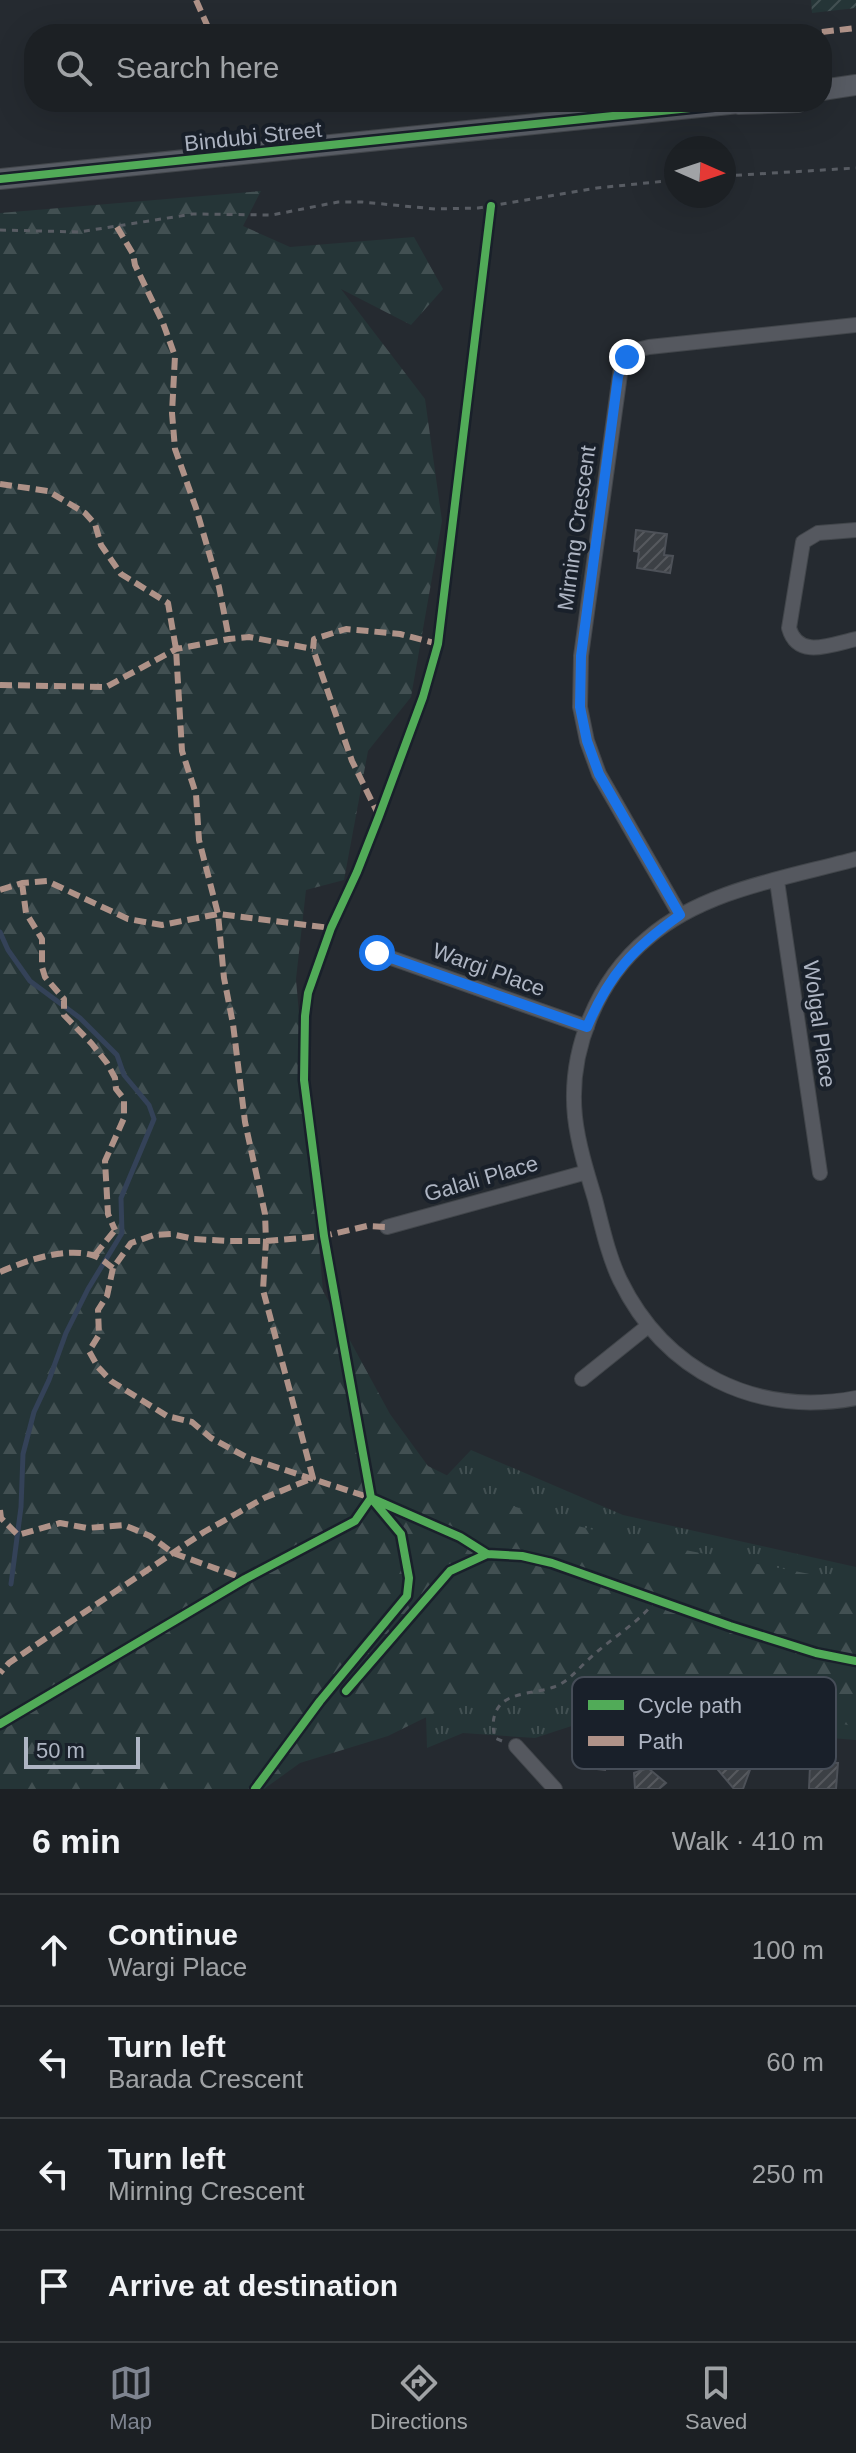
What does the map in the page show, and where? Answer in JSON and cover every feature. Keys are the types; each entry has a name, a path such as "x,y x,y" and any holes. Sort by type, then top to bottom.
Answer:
{"main road":[{"path":"832,89 856,85"},
{"path":"832,100 856,99"},
{"name":"Bindubi Street","path":"0,179 656,112"}],"street":[{"name":"Mirning Crescent","path":"680,915 599,774 587,741 580,707 581,656 621,367 637,350 649,347 856,325"},
{"path":"856,530 818,533 803,542 789,628 793,639 800,645 814,648 856,639"},
{"path":"856,859 729,894 680,915 648,938 621,964 601,994 587,1027 578,1063 575,1100 587,1172 613,1265 648,1326 670,1350 729,1387 763,1398 800,1402 856,1398"},
{"name":"Wolgal Place","path":"777,881 820,1173"},
{"name":"Wargi Place","path":"377,953 587,1027"},
{"name":"Galali Place","path":"387,1227 587,1172"},
{"path":"582,1379 648,1326"},
{"path":"516,1746 555,1789"}],"path":[{"path":"736,175 856,168"},
{"path":"0,230 79,232 193,214 272,215 338,202 435,209 478,208 597,188 664,181"},
{"path":"643,1596 669,1605"},
{"path":"495,1738 492,1727 494,1713 503,1701 554,1687 575,1674 586,1661 647,1612 656,1600"}],"green space":[{"path":"811,0 856,0 856,8 812,13"},
{"path":"261,191 243,226 290,247 414,237 443,289 411,325 341,289 425,399 442,521 411,697 368,751 344,880 306,890 296,979 323,1291 390,1414 428,1466 503,1503 570,1524 633,1540 856,1583 856,1727 836,1722 836,1677 572,1677 572,1697 459,1701 388,1736 300,1763 264,1789 0,1789 0,213"},
{"path":"471,1450 623,1515 856,1567 856,1740 836,1738 836,1677 572,1677 572,1726 535,1738 463,1733 427,1748 415,1509"}],"building":[{"path":"636,530 667,534 664,555 673,556 670,573 637,568 639,552 634,551"},
{"path":"838,1763 836,1789 809,1789 810,1769 836,1769"},
{"path":"649,1769 666,1783 659,1789 635,1789 634,1773"},
{"path":"717,1769 750,1769 743,1789 734,1789"}],"waterway":[{"path":"0,932 8,950 30,981 80,1018 117,1055 124,1075 149,1105 154,1119 121,1198 122,1233 66,1333 34,1412 23,1454 21,1507 11,1584"}],"marked path":[{"path":"196,0 207,24"},
{"path":"832,31 856,28"},
{"path":"117,227 133,254 175,356 172,413 175,449 219,587 229,639"},
{"path":"0,484 48,491 85,513 95,524 101,545 121,574 168,603 176,649 182,751 196,794 199,840 218,914 245,1122 265,1214 263,1290 313,1478 264,1498 204,1532 9,1663 0,1673"},
{"path":"379,816 352,761 313,649 314,639 346,629 400,634 438,644"},
{"path":"0,685 106,687 176,649 229,639 249,637 313,649"},
{"path":"0,890 22,883 47,881 128,919 162,925 218,914 331,928"},
{"path":"22,883 26,913 42,939 45,977 64,999 64,1015 107,1063 115,1078 116,1089 124,1099 124,1118 105,1161 108,1214 115,1230"},
{"path":"0,1272 33,1260 69,1253 95,1256 113,1268 131,1243 154,1235 266,1241 324,1236 367,1226 387,1227"},
{"path":"95,1255 115,1230"},
{"path":"113,1268 107,1296 98,1310 99,1335 89,1351 111,1381 167,1416 192,1422 211,1438 248,1458 371,1498 367,1503"},
{"path":"0,1510 1,1518 18,1535 60,1523 87,1528 124,1525 150,1536 173,1553 245,1579"}],"cycle path":[{"path":"0,179 652,112"},
{"path":"255,1789 320,1701 407,1596 409,1578 401,1534 371,1498 324,1236 304,1080 305,1016 308,993 331,928 379,816 423,697 438,644 491,206"},
{"path":"0,1724 245,1579 355,1521 371,1498 460,1537 487,1554 522,1556 552,1563 730,1626 816,1653 856,1661"},
{"path":"346,1691 450,1571 487,1554"}],"route":[{"path":"377,953 587,1027 601,994 621,964 648,938 680,915 599,774 587,741 580,707 581,656 618,377 627,357"}]}
